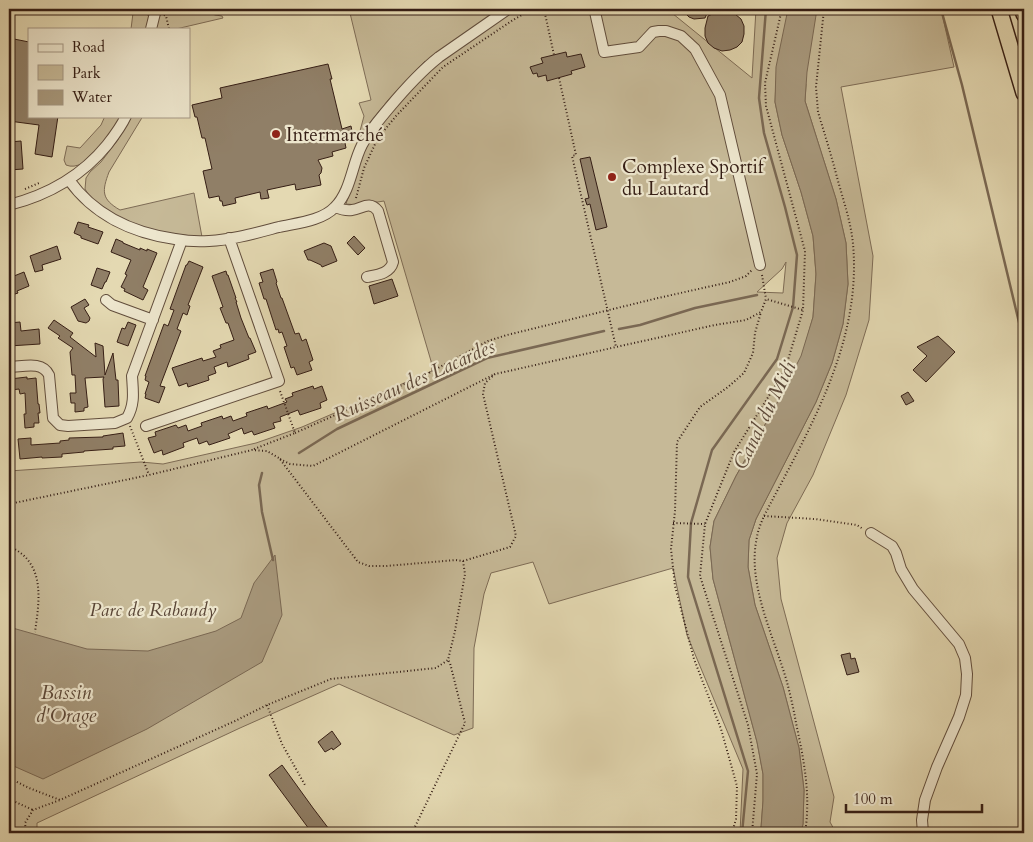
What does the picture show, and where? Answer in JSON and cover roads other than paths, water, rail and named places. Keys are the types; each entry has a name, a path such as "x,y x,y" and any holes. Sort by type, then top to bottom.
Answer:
{"highway":[{"path":"999,9 1024,93"},
{"path":"1022,9 1024,14"}],"street":[{"path":"151,28 156,9"},
{"path":"68,180 86,200 108,218 151,235 182,240 209,242 316,218 335,208 345,193 357,155 367,136 407,87 439,57 508,9"},
{"path":"597,9 595,12 604,52 639,47 653,32 659,31 673,32 681,36 695,49 720,95 760,265"},
{"path":"9,205 53,189 85,168 102,152 125,118"},
{"path":"335,208 353,210 370,205 376,208 392,259 392,267 387,271 367,277"},
{"path":"146,426 279,381 230,238"},
{"path":"9,367 39,366 47,370 53,418 60,425 115,423 127,418 133,409 134,392 132,376 182,240"},
{"path":"106,300 112,305 153,320"},
{"path":"871,533 892,546 901,569 913,590 959,644 965,658 967,674 966,695 925,800 922,820 923,833"}],"water":[{"path":"788,9 817,9 807,72 805,101 836,199 846,243 848,284 843,324 832,363 816,402 756,519 749,540 748,567 755,605 783,687 799,748 804,790 801,833 758,833 761,828 763,774 757,742 713,579 710,547 714,521 736,476 801,356 813,317 816,274 813,236 782,135 775,102 776,67"},
{"name":"Bassin d'Orage","path":"275,555 282,615 262,662 147,729 43,779 9,764 9,627 87,649 148,651 216,631 241,618 254,583"}],"waterway":[{"name":"Canal du Midi","path":"742,833 748,771 688,577 691,523 712,450 777,359 793,307 797,255 764,133 759,98 766,9"},
{"path":"941,9 962,85 1024,343"},
{"name":"Ruisseau des Lacardes","path":"619,329 640,325 695,308 757,295"},
{"name":"Ruisseau des Lacardes","path":"299,453 337,429 487,358 604,331"},
{"name":"Ruisseau des Lacardes","path":"262,473 259,485 262,512 273,560"}],"place":[{"name":"Intermarché","path":"276,134"},
{"name":"Complexe Sportif du Lautard","path":"612,177"}],"park label":[{"name":"Parc de Rabaudy","path":"153,609"}]}
